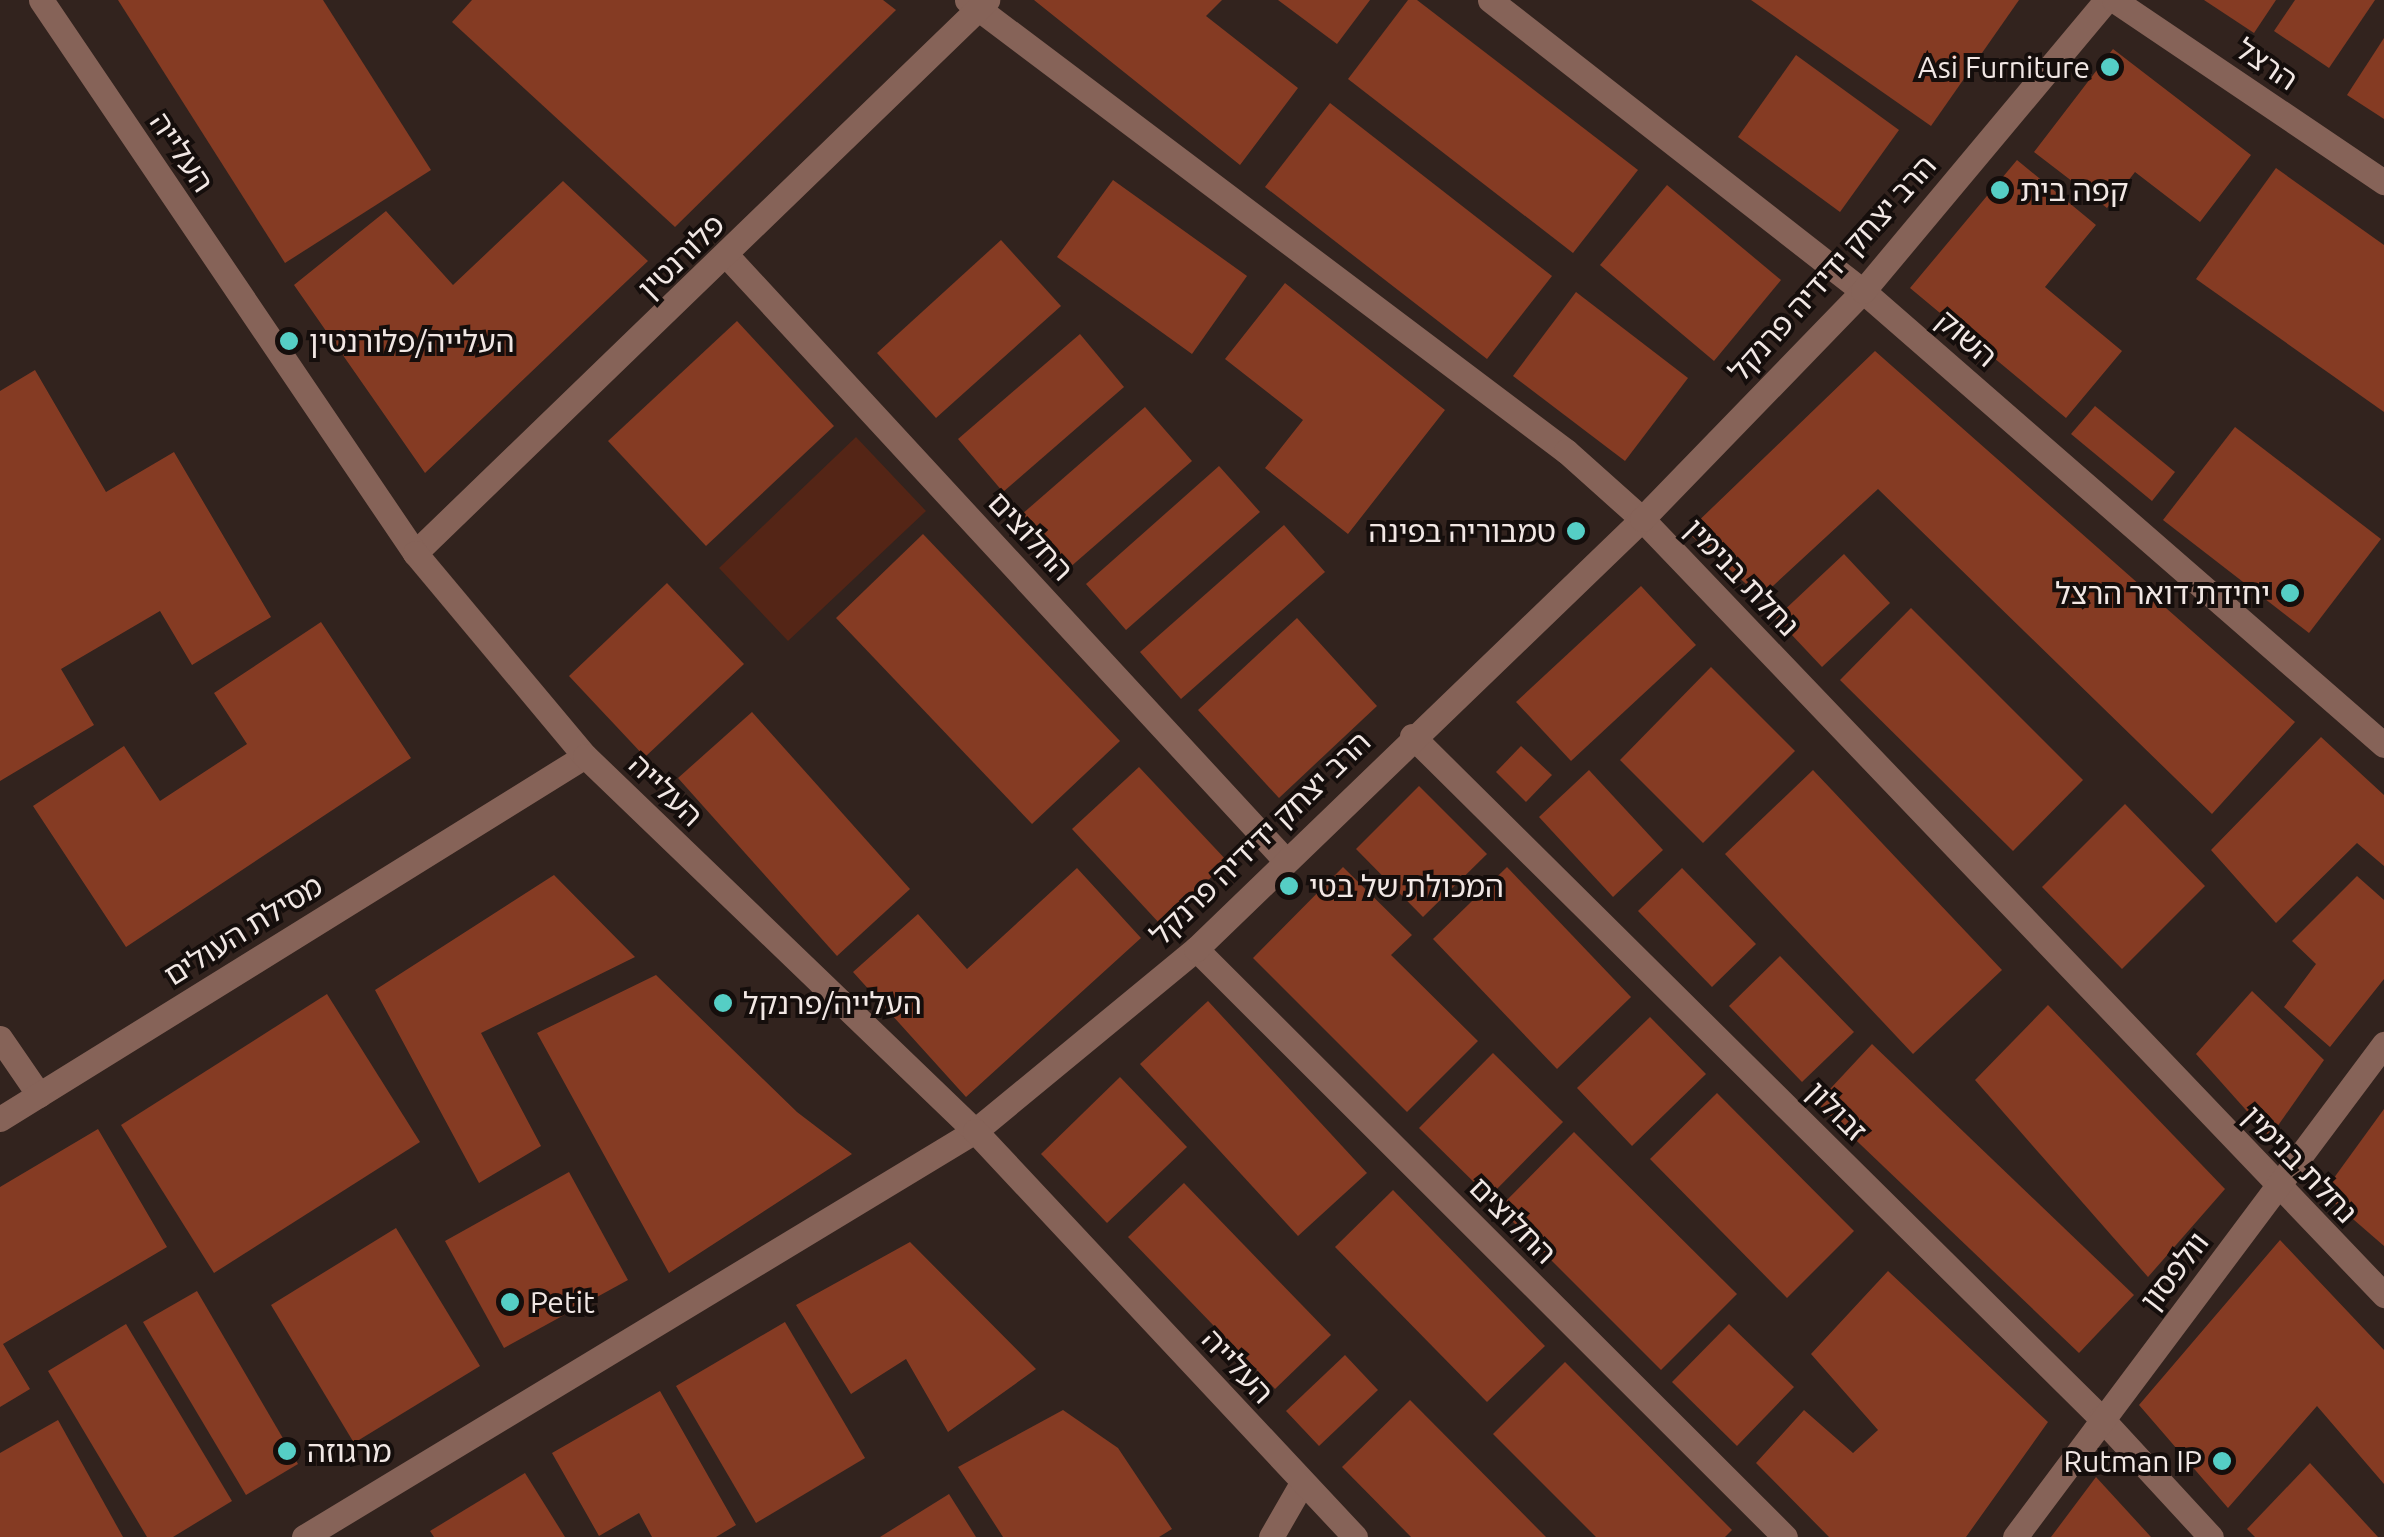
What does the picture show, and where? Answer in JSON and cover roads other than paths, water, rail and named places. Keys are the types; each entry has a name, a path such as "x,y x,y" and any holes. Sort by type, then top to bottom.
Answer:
{"street":[{"name":"העלייה","path":"41,0 414,553 584,756 975,1132 1355,1537"},
{"name":"השוק","path":"1490,0 1863,291 2384,746"},
{"name":"הרב יצחק ידידיה פרנקל","path":"304,1537 975,1132 1196,949 1412,736 1642,518 1863,291 2106,0"},
{"name":"הרצל","path":"2114,0 2384,182"},
{"name":"פלורנטין","path":"414,553 728,257 978,3"},
{"name":"נחלת בנימין","path":"978,3 1566,451 1642,518 2384,1296"},
{"name":"החלוצים","path":"728,257 1285,860"},
{"name":"זבולון","path":"1412,736 2102,1418 2211,1537"},
{"name":"מסילת העולים","path":"0,1119 584,756"},
{"name":"החלוצים","path":"1196,949 1784,1537"},
{"path":"0,1038 40,1095"},
{"name":"וולפסון","path":"2015,1537 2384,1044"},
{"path":"1270,1537 1302,1483"}],"place":[{"name":"Asi Furniture","path":"2110,67"},
{"name":"קפה בית","path":"2000,190"},
{"name":"העלייה/פלורנטין","path":"289,341"},
{"name":"טמבוריה בפינה","path":"1576,531"},
{"name":"יחידת דואר הרצל","path":"2290,593"},
{"name":"המכולת של בטי","path":"1289,886"},
{"name":"העלייה/פרנקל","path":"723,1003"},
{"name":"Petit","path":"510,1302"},
{"name":"מרגוזה","path":"287,1451"},
{"name":"Rutman IP","path":"2222,1461"}]}
